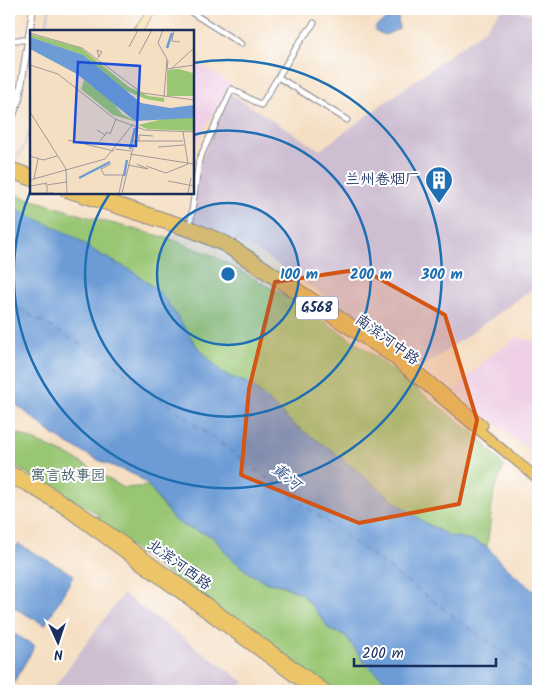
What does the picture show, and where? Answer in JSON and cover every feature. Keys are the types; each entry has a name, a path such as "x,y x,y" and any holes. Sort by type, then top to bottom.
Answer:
{"main road":[{"path":"139,30 153,9"},
{"path":"9,166 29,176"},
{"path":"9,173 29,176"},
{"name":"南滨河中路","path":"71,194 192,233 224,247 392,358 538,479"},
{"name":"南滨河中路","path":"92,194 190,226 227,242 396,353 538,472"},
{"name":"北滨河西路","path":"9,470 43,487 91,518 328,691"},
{"name":"北滨河西路","path":"9,479 26,486 64,508 313,691"}],"street":[{"path":"9,126 19,99 33,9"},
{"path":"186,9 241,44"},
{"path":"190,226 199,160 232,90 261,106 298,43 314,23"},
{"path":"9,40 28,40"},
{"path":"278,77 347,120"}],"highlighted area":[{"path":"362,269 445,315 477,420 459,504 359,523 241,475 249,389 275,282"}],"shaded area":[{"path":"502,9 538,14 538,285 422,368 373,328 257,251 191,222 200,162 231,94 320,150 484,30"},
{"path":"194,61 231,84 194,146"},
{"path":"517,337 538,343 538,458 455,391 485,360"},
{"path":"123,594 244,682 236,691 51,691"}],"green space":[{"path":"17,195 88,217 171,239 214,256 291,299 368,351 477,436 504,466 494,490 487,547 472,540 449,536 424,522 391,499 333,451 294,425 250,384 223,374 197,346 156,289 134,272 99,254 71,235 9,206 9,202"},
{"name":"寓言故事园","path":"9,430 70,456 124,488 149,486 163,507 184,526 212,536 230,557 249,573 268,583 281,585 302,594 330,630 345,635 398,691 328,691 91,518 101,516 19,469 9,466"}],"water":[{"path":"387,15 398,15 399,29 385,35 375,31 376,26 386,20"},
{"name":"黄河","path":"9,206 71,235 99,254 134,272 156,289 165,299 197,346 223,374 250,384 294,425 333,451 391,499 424,522 449,536 472,540 487,547 507,568 538,595 538,691 398,691 365,663 345,635 330,630 302,594 282,585 268,583 249,573 230,557 212,536 184,526 173,519 149,486 137,476 98,460 68,444 13,402 9,396"},
{"path":"18,544 74,575 45,625 9,605 9,561"},
{"path":"9,631 35,646 9,690"}],"waterway":[{"path":"46,30 49,9"},
{"path":"13,162 21,152 30,130"}],"ferry route":[{"path":"9,305 15,306 115,365 538,679"}],"place":[{"name":"兰州卷烟厂","path":"439,204"}]}
